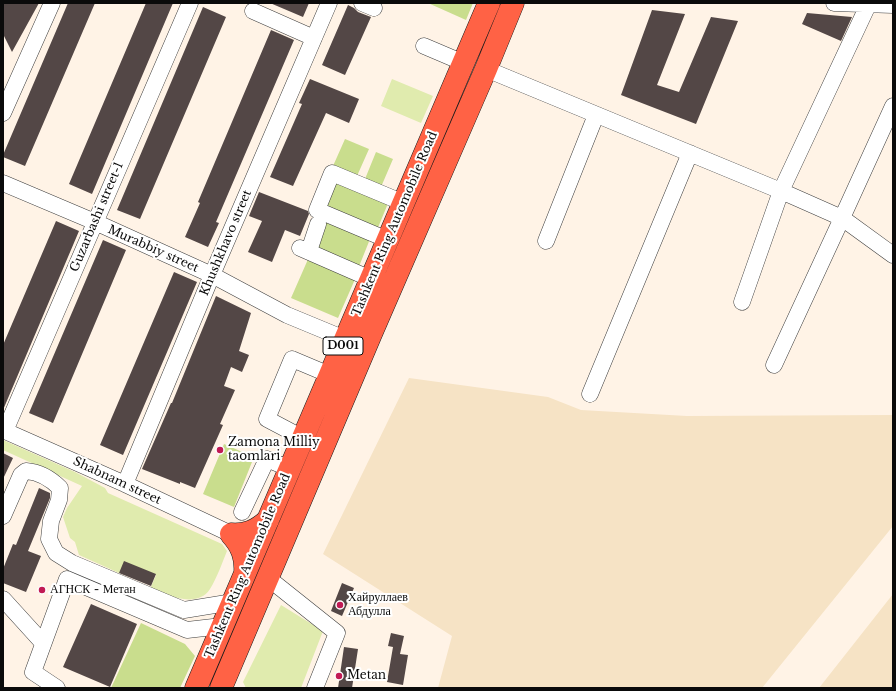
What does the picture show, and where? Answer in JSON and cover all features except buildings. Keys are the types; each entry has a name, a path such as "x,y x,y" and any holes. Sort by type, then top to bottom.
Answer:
{"highway":[{"name":"Tashkent Ring Automobile Road","path":"196,688 489,3"},
{"name":"Tashkent Ring Automobile Road","path":"221,688 513,3"},
{"path":"348,332 371,334"},
{"path":"231,534 251,532 268,520"},
{"path":"231,534 243,551 246,562 245,573"}],"street":[{"path":"3,113 52,3"},
{"name":"Guzarbashi street-1","path":"4,431 190,3"},
{"name":"Khushkhavo street","path":"125,484 212,275 329,3"},
{"path":"834,3 893,5"},
{"path":"742,302 781,191 869,4"},
{"path":"253,11 314,38"},
{"path":"424,46 464,63"},
{"path":"486,69 781,191 842,218 893,255"},
{"path":"774,365 893,106"},
{"path":"546,241 596,115"},
{"path":"590,394 690,153"},
{"path":"388,240 316,210 332,172 404,202"},
{"name":"Murabbiy street","path":"3,183 95,222 212,275 287,315 348,332"},
{"path":"318,224 304,250 371,279"},
{"path":"303,438 267,419 292,359 330,375"},
{"name":"Shabnam street","path":"4,431 125,484 231,534"},
{"path":"242,512 267,459 290,469"},
{"path":"3,516 22,475 26,471 33,472 52,480 60,488 59,500 52,521 50,539 56,553 72,563 184,610 233,602"},
{"path":"268,578 338,633 315,688"},
{"path":"57,688 33,672 67,579 187,630 222,626"},
{"path":"3,599 44,643"}],"shaded area":[{"path":"409,378 548,397 581,410 687,416 893,415 893,526 762,688 438,688 452,636 323,554"},
{"path":"893,594 893,688 819,688"}],"green space":[{"path":"428,3 473,3 466,20"},
{"path":"392,79 433,96 421,123 381,106"},
{"path":"345,139 369,149 357,176 333,166"},
{"path":"376,152 393,159 381,187 365,179"},
{"path":"333,180 389,201 377,230 322,208"},
{"path":"325,220 370,239 358,269 312,249"},
{"path":"309,257 356,277 338,318 291,298"},
{"path":"3,440 75,472 105,488 108,493 222,544 227,551 210,589 198,598 182,599 173,597 150,589 156,575 119,573 79,555 75,542 70,538 63,517 67,508 82,486 3,450"},
{"path":"224,444 254,457 234,507 203,494"},
{"path":"281,605 323,631 301,688 246,688 243,682"},
{"path":"141,623 185,644 195,656 180,688 111,688"}],"place":[{"name":"Zamona Milliy taomlari","path":"220,450"},
{"name":"АГНСК - Метан","path":"42,590"},
{"name":"Хайруллаев Абдулла","path":"340,605"},
{"name":"Metan","path":"339,676"}]}
